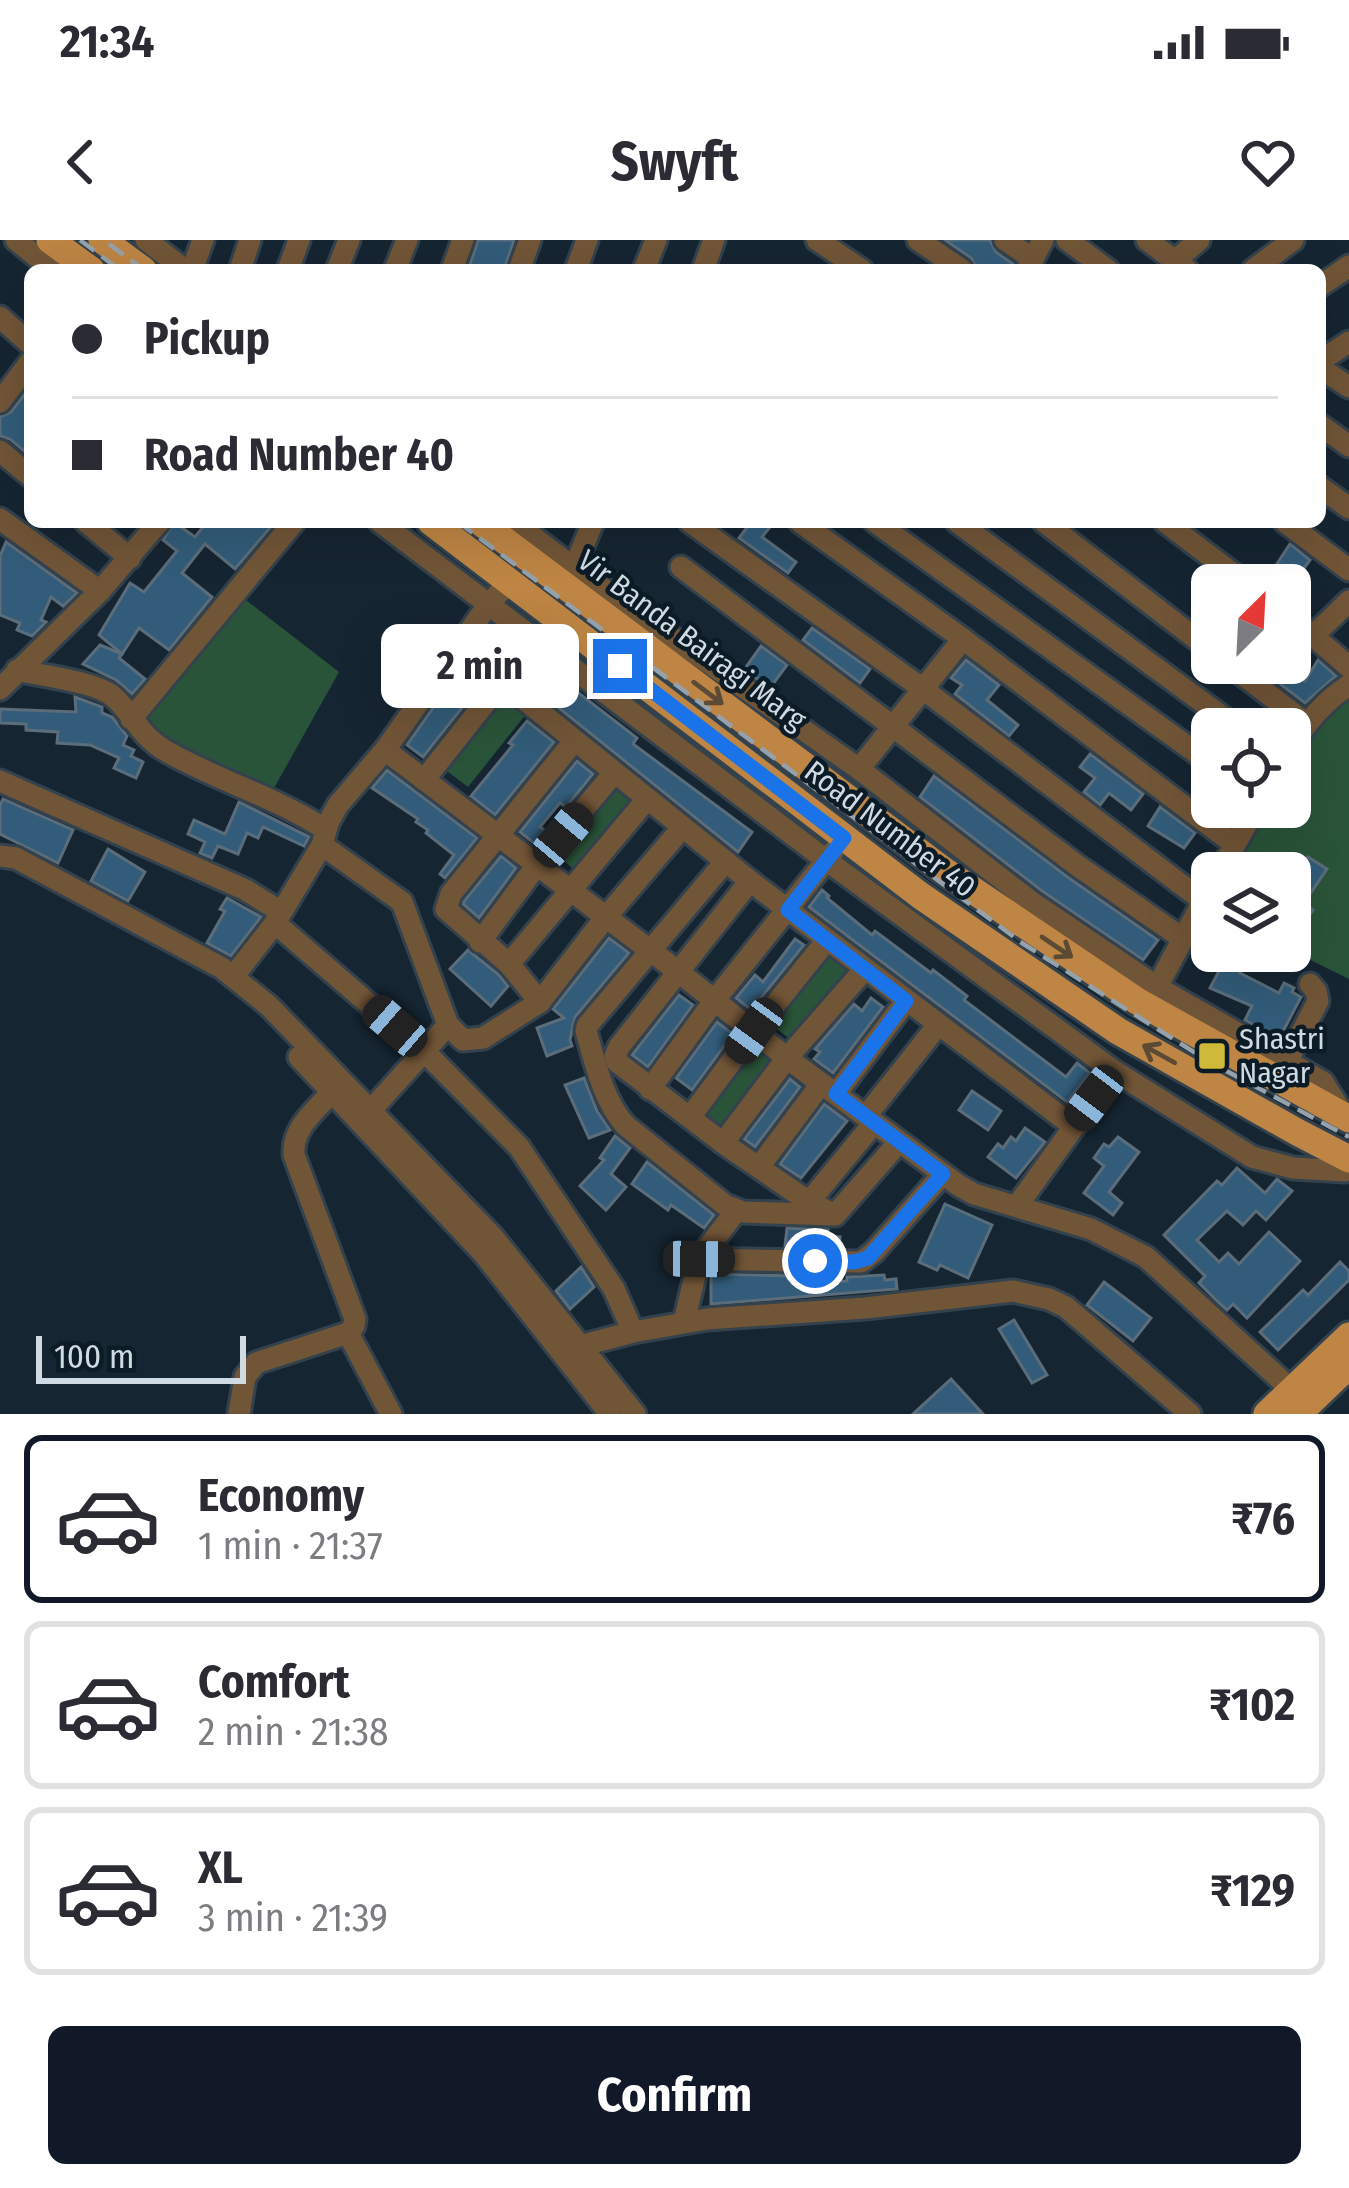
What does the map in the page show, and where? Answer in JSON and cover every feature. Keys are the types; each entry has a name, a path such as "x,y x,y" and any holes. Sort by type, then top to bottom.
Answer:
{"main road":[{"path":"50,240 83,264"},
{"path":"102,240 134,264"},
{"name":"Road Number 40","path":"452,528 531,551 835,849 921,896 1118,1031 1345,1165"},
{"name":"Vir Banda Bairagi Marg","path":"491,528 570,577 946,872 1026,912 1137,1001 1347,1118"},
{"path":"1295,1402 1349,1336"},
{"path":"1267,1414 1295,1402 1349,1365"}],"street":[{"path":"16,240 46,264"},
{"path":"146,240 180,264"},
{"path":"817,240 853,264"},
{"path":"918,240 953,264"},
{"path":"1005,240 1034,256"},
{"path":"1067,240 1100,264"},
{"path":"1147,240 1178,264"},
{"path":"1261,264 1293,240"},
{"path":"0,317 24,339"},
{"path":"0,402 24,370"},
{"path":"0,451 24,471"},
{"path":"0,519 100,591"},
{"path":"94,528 130,557"},
{"path":"0,689 100,591 154,528"},
{"path":"131,719 290,528"},
{"path":"388,528 711,773 835,849 1114,1071 1252,1157 1293,1168 1345,1165"},
{"path":"590,528 570,577 859,769 1026,912 1323,1082 1347,1118"},
{"path":"697,528 1191,881"},
{"path":"808,528 1234,844"},
{"path":"883,528 1191,749"},
{"path":"965,528 1210,708"},
{"path":"1052,528 1191,635"},
{"path":"1173,528 1220,564"},
{"path":"1293,528 1349,570"},
{"path":"233,977 278,918 338,805 385,750 531,551"},
{"path":"681,567 1078,866 1182,938"},
{"path":"1314,635 1349,601"},
{"path":"1311,633 1349,667"},
{"path":"859,769 963,639"},
{"path":"459,647 725,862 1073,1126"},
{"path":"17,670 95,686 117,699 141,732 162,749 277,801 403,902 448,1024 464,1040 477,1040 540,1002 682,828"},
{"path":"424,781 501,683"},
{"path":"1255,684 1286,708"},
{"path":"1311,718 1349,685"},
{"path":"540,1002 509,964 445,905 574,741"},
{"path":"385,750 943,1174 974,1194 1107,1234 1146,1257 1295,1402"},
{"path":"711,773 729,750"},
{"path":"481,942 614,773"},
{"path":"0,781 246,890 426,1053 501,1128 535,1167 614,1289 633,1332"},
{"path":"509,964 647,799"},
{"path":"1230,852 1244,828"},
{"path":"650,1089 835,849"},
{"path":"0,859 16,858 222,968 269,1006 494,1238 635,1414"},
{"path":"0,859 212,978 255,1011 484,1254 610,1414"},
{"path":"725,862 587,1026 587,1035 615,1112 625,1125 736,1211 835,1215"},
{"path":"750,881 615,1056 650,1089 723,1143 835,1215"},
{"path":"1157,987 1191,922"},
{"path":"691,1116 827,940"},
{"path":"723,1143 787,1058 864,970"},
{"path":"1287,1061 1318,1001 1310,984"},
{"path":"759,1167 906,1001"},
{"path":"370,1110 448,1024"},
{"path":"809,1202 938,1025"},
{"path":"1017,1206 1114,1071"},
{"path":"239,1414 245,1377 256,1363 348,1333 355,1319 294,1155 297,1133 332,1092"},
{"path":"835,1215 899,1142"},
{"path":"699,1259 861,1262 943,1174"},
{"path":"684,1322 699,1259 736,1211"},
{"path":"580,1346 684,1322 1012,1291 1066,1307 1190,1414"},
{"path":"348,1333 391,1414"}],"green space":[{"path":"242,597 339,672 273,790 163,738 143,718"},
{"path":"502,693 527,713 468,787 443,768"},
{"path":"1349,693 1349,979 1311,960 1311,852 1245,852 1260,828 1311,828 1311,740 1333,703"},
{"path":"614,780 638,799 580,874 555,854"},
{"path":"828,948 853,968 794,1042 769,1023"},
{"path":"757,1039 782,1059 723,1133 698,1114"}],"building":[{"path":"478,240 514,240 506,264 470,264"},
{"path":"945,240 990,240 996,252 1013,264 974,264"},
{"path":"24,395 24,451 0,436 0,417 11,412"},
{"path":"170,528 182,528 195,537 202,528 270,528 235,569 205,544 182,573 212,597 169,650 139,628 122,654 99,635 130,583 144,592 177,551 163,540"},
{"path":"746,528 769,528 762,537 796,562 788,573 739,538"},
{"path":"6,542 77,593 63,606 51,597 41,620 46,622 32,636 17,630 20,623 0,615 0,556"},
{"path":"1290,544 1310,560 1307,564 1277,564"},
{"path":"492,626 637,738 633,744 752,832 738,852 479,644"},
{"path":"812,628 870,669 860,683 803,640"},
{"path":"100,645 122,654 119,658 145,679 132,694 83,664"},
{"path":"761,646 787,665 770,688 744,670"},
{"path":"966,660 999,685 987,700 1018,725 1009,736 955,694 962,685 951,678"},
{"path":"1318,660 1336,676 1305,703 1280,684 1311,684"},
{"path":"461,668 481,684 423,757 407,745"},
{"path":"75,697 102,707 102,713 112,717 127,736 123,745 143,762 136,778 114,768 119,758 90,745 57,743 58,732 0,723 0,709 76,712"},
{"path":"527,721 554,742 495,815 471,796"},
{"path":"1090,754 1143,794 1131,810 1109,793 1100,805 1084,792 1095,778 1080,767"},
{"path":"577,761 593,774 566,807 560,803 540,827 546,831 535,844 520,832"},
{"path":"387,770 477,838 445,878 440,874 454,855 426,833 418,819 372,788"},
{"path":"934,776 1158,940 1143,960 1042,891 920,797"},
{"path":"3,799 73,830 58,863 0,834"},
{"path":"239,802 309,837 304,846 263,827 258,838 247,833 238,854 218,846 212,858 200,853 205,842 188,834 194,820 225,834"},
{"path":"1160,807 1195,833 1184,848 1148,826"},
{"path":"108,849 145,872 128,901 91,881"},
{"path":"501,856 516,868 479,918 464,901"},
{"path":"1311,859 1327,869 1311,893"},
{"path":"822,890 872,935 875,931 931,973 933,970 967,996 964,1000 1066,1077 1077,1063 1090,1073 1067,1102 809,907"},
{"path":"227,898 261,917 231,956 207,943"},
{"path":"609,938 629,953 575,1017 572,1046 547,1056 537,1028 564,1018 553,1009"},
{"path":"795,939 804,945 751,1010 736,998 755,975 763,982"},
{"path":"468,950 508,986 491,1006 450,969"},
{"path":"1218,972 1240,972 1279,993 1284,983 1301,997 1279,1039 1245,1020 1252,1006 1210,988"},
{"path":"679,995 693,1005 648,1067 632,1055"},
{"path":"871,998 883,1007 833,1073 814,1059 820,1052 815,1049 854,1004 862,1011"},
{"path":"717,1022 733,1034 692,1090 676,1078"},
{"path":"584,1078 610,1130 589,1138 565,1085"},
{"path":"790,1079 800,1087 755,1147 744,1139"},
{"path":"972,1091 1001,1111 988,1130 959,1110"},
{"path":"824,1104 847,1121 801,1178 780,1164"},
{"path":"1025,1128 1045,1142 1016,1178 988,1157 998,1144 1003,1148 1011,1137 1016,1141"},
{"path":"615,1136 630,1148 611,1174 626,1187 606,1210 580,1186 604,1160 600,1158"},
{"path":"1118,1137 1139,1152 1109,1192 1122,1203 1113,1215 1084,1193 1104,1166 1094,1158 1104,1144 1109,1147"},
{"path":"647,1162 714,1215 704,1228 632,1184"},
{"path":"1237,1168 1265,1193 1277,1179 1292,1191 1266,1220 1256,1211 1243,1225 1227,1211 1197,1240 1219,1262 1228,1253 1239,1264 1269,1232 1300,1261 1247,1318 1233,1304 1227,1310 1199,1283 1205,1276 1164,1235 1217,1181 1222,1185"},
{"path":"945,1204 992,1225 968,1278 940,1265 937,1270 919,1262"},
{"path":"787,1228 828,1230 827,1236 840,1237 839,1247 785,1246"},
{"path":"1340,1262 1349,1271 1349,1280 1278,1350 1260,1332 1303,1290 1308,1295"},
{"path":"581,1267 594,1287 570,1309 556,1291"},
{"path":"711,1274 800,1276 800,1282 884,1275 885,1280 896,1279 897,1289 711,1304"},
{"path":"1104,1282 1151,1318 1133,1341 1087,1305"},
{"path":"1014,1320 1047,1375 1032,1383 999,1329"},
{"path":"951,1379 983,1414 913,1414"}],"railway":[{"path":"80,240 112,264"},
{"path":"109,244 136,264"},
{"path":"466,528 1022,943 1208,1061 1349,1137"}],"place":[{"name":"Shastri Nagar","path":"1212,1056"}],"route":[{"path":"620,666 844,838 788,910 906,1001 836,1094 943,1174 868,1258 815,1261"}]}
